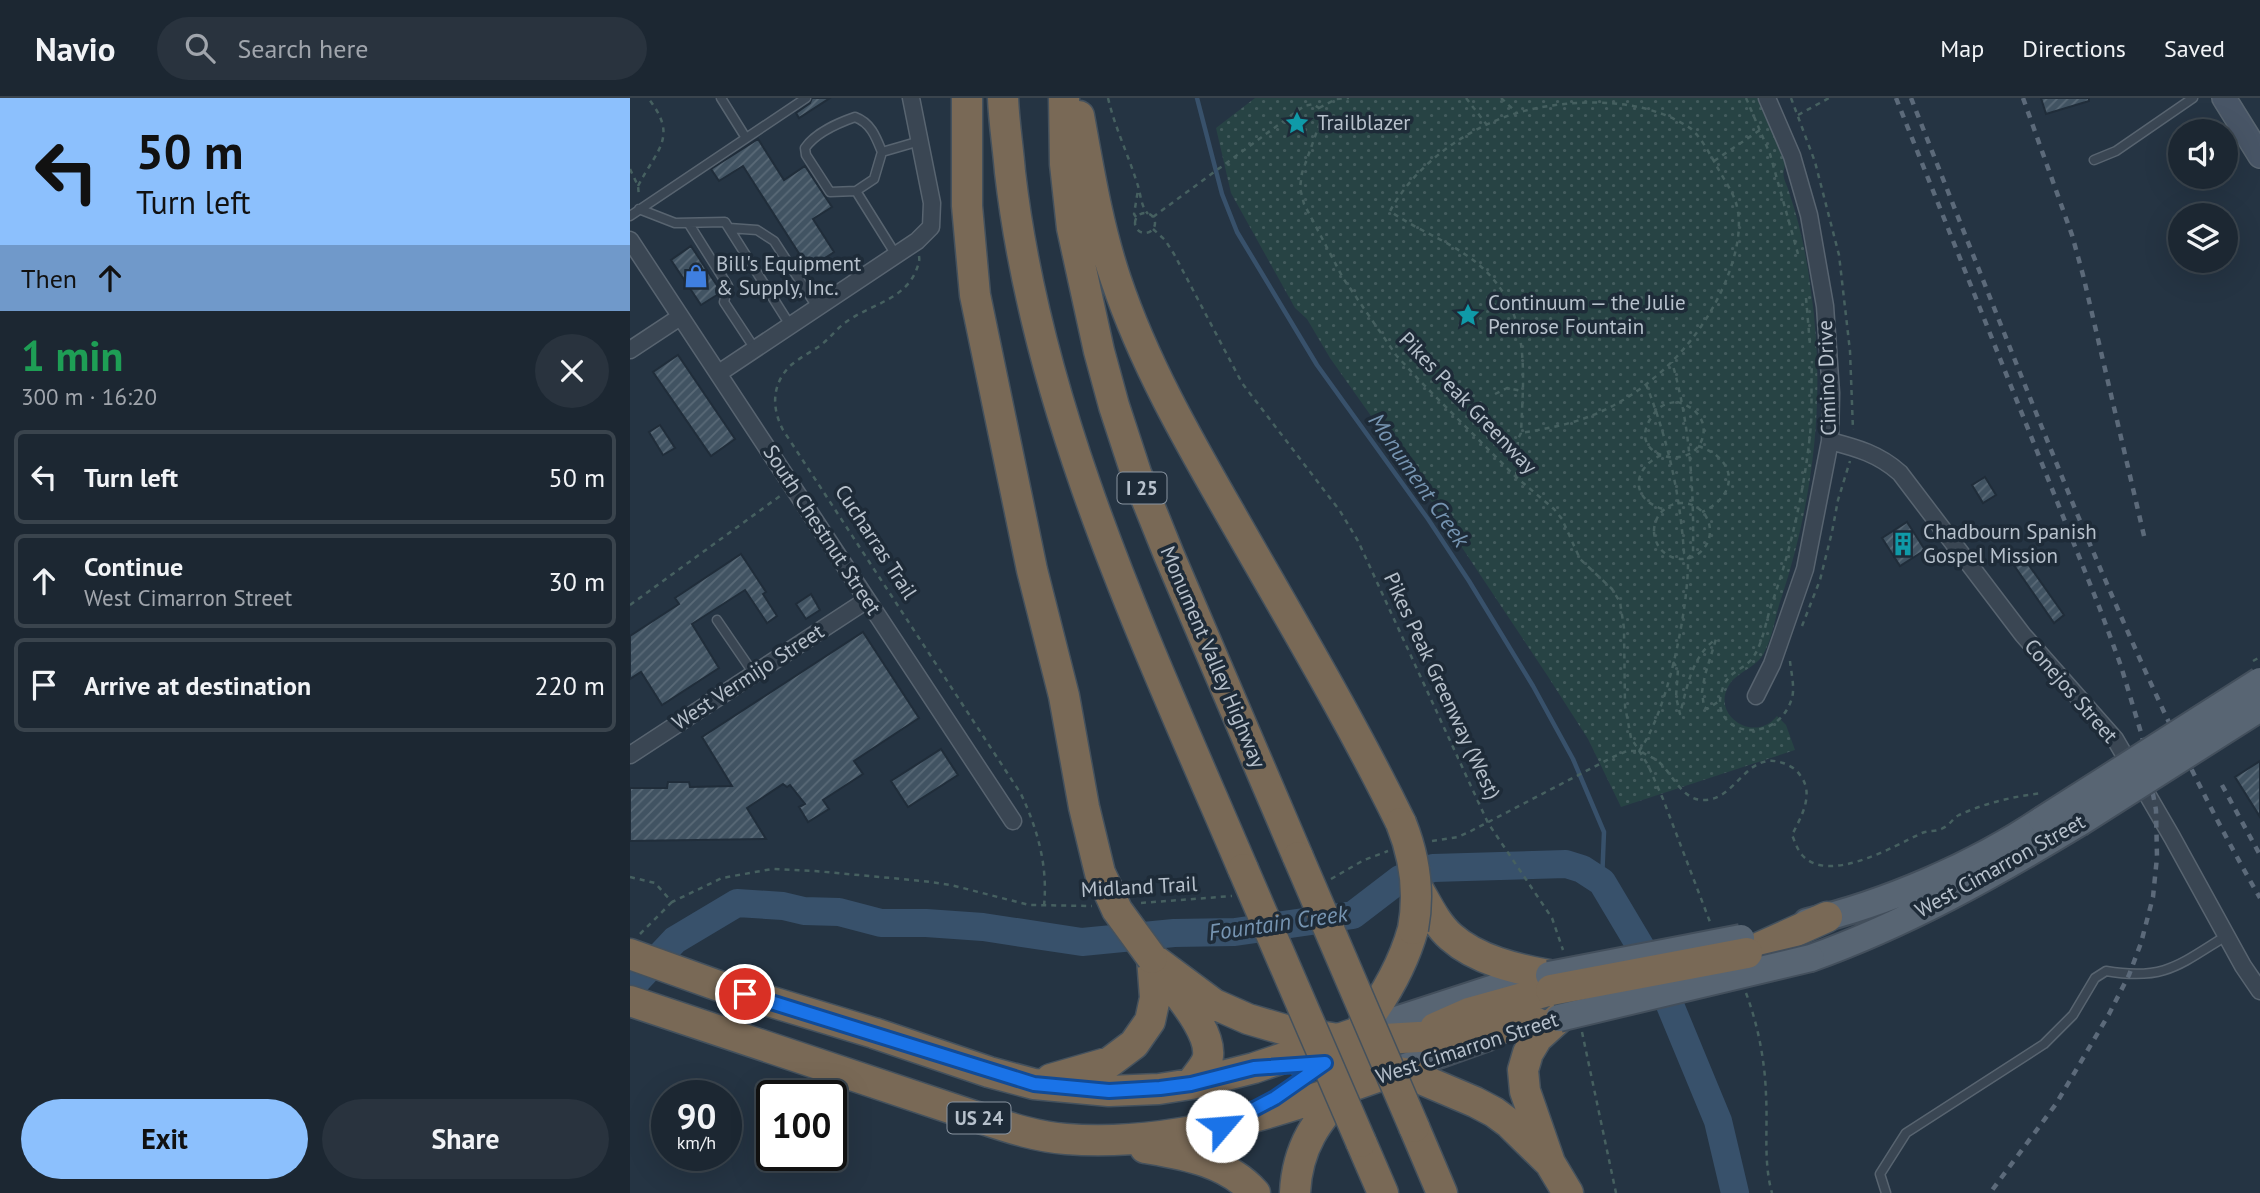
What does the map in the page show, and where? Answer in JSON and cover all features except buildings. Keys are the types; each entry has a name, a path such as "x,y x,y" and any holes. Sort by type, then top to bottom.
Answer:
{"highway":[{"path":"967,98 967,206 975,295 1032,570 1063,696 1084,807 1100,873 1117,910 1200,1027 1208,1043 1208,1059 1191,1084"},
{"name":"I 25","path":"1003,98 1015,216 1027,276 1042,342 1088,492 1238,882 1383,1193"},
{"name":"Monument Valley Highway","path":"1064,98 1065,164 1072,228 1099,351 1136,473 1442,1193"},
{"path":"1076,98 1097,218 1116,282 1154,375 1358,739 1396,837 1413,863 1426,927"},
{"path":"1295,1193 1301,1153 1314,1128 1332,1105 1371,1075 1387,1055 1418,1037 1469,1013 1557,997 1712,961 1744,946 1827,918"},
{"path":"1426,927 1450,936 1476,953 1522,970 1557,997"},
{"path":"1222,1126 1275,1098 1343,1044 1379,1003 1406,952 1426,927"},
{"name":"West Cimarron Street","path":"633,947 719,986 1034,1084 1109,1091 1191,1084 1343,1044"},
{"path":"1163,975 1214,1004 1248,1019 1289,1031 1343,1044 1418,1037"},
{"path":"1034,1084 1110,1062 1133,1044 1150,1021 1163,975"},
{"path":"1557,997 1528,1053 1523,1070 1525,1091 1550,1163 1568,1193"},
{"name":"West Cimarron Street","path":"630,1001 1022,1131 1064,1139 1106,1141 1149,1138 1222,1126 1371,1075"},
{"path":"1343,1044 1371,1075 1409,1074 1494,1112 1550,1163"},
{"name":"US 24","path":"1106,1141 1202,1159 1237,1176 1255,1193"}],"main road":[{"name":"West Cimarron Street","path":"1827,918 1887,897 1957,867 2042,820 2260,681"},
{"name":"West Cimarron Street","path":"1343,1044 1491,989 1557,997 1811,958 1864,938 1975,884 2080,823 2260,708"},
{"name":"West Cimarron Street","path":"1371,1075 1481,1040 1557,997"}],"street":[{"path":"719,373 917,241 931,227 932,202 911,98"},
{"name":"Cimino Drive","path":"1756,696 1772,664 1805,569 1830,441 1829,351 1818,257 1796,169 1768,98"},
{"path":"2224,98 2260,156"},
{"name":"South Chestnut Street","path":"630,240 1013,821"},
{"path":"630,350 680,317"},
{"name":"Conejos Street","path":"1830,441 1871,453 1900,473 2022,635 2115,739 2243,966 2260,991"},
{"name":"West Vermijo Street","path":"631,752 867,600"}],"lane":[{"path":"721,98 746,138"},
{"path":"630,216 806,98"},
{"path":"2094,160 2116,151 2193,98"},
{"path":"855,117 864,120 873,131 882,152 874,178 856,191 830,192 806,155 805,148 820,135 855,117"},
{"path":"882,152 920,141"},
{"path":"856,191 896,255"},
{"path":"639,209 675,223 725,222 791,325"},
{"path":"689,224 728,286 724,302 755,349"},
{"path":"729,228 757,230 774,241 817,307"},
{"path":"717,620 754,674"},
{"path":"1886,1193 1880,1174 1906,1133 2044,1044 2073,1015 2095,978 2106,971 2140,975 2173,969 2227,936"}],"path":[{"path":"630,169 638,186 665,134 663,120 648,98"},
{"path":"1108,98 1123,149 1139,186 1141,202 1148,214"},
{"path":"1153,217 1304,106 1313,104 1319,108 1336,99 1349,98"},
{"path":"1466,98 1487,125"},
{"path":"1501,98 1517,113"},
{"path":"1553,98 1554,104"},
{"path":"1746,98 1770,154 1801,263"},
{"path":"1798,115 1829,98"},
{"path":"1516,477 1518,439 1521,433 1523,353 1521,332 1513,310 1501,289 1483,269 1468,257 1390,211 1397,198 1436,156 1487,125 1517,113 1584,99 1619,100 1662,111 1691,129 1714,161 1736,201 1738,221 1733,263 1718,300 1707,319 1672,362 1646,384 1600,412 1576,422 1521,433"},
{"name":"Pikes Peak Greenway","path":"1319,108 1322,117 1302,173 1300,188 1304,204 1343,278 1396,355 1516,477 1554,509 1562,519 1580,559 1612,589 1620,602 1624,628 1625,706 1631,738 1639,751"},
{"path":"1714,161 1760,130"},
{"path":"1136,217 1143,213 1153,217 1153,229 1145,233 1138,231 1135,225 1139,186"},
{"name":"Pikes Peak Greenway (West)","path":"1153,229 1165,240 1174,254 1242,383 1340,511 1358,541 1488,823 1552,918 1557,997 1616,1193"},
{"name":"Cucharras Trail","path":"917,241 920,260 911,283 892,299 863,311 842,324 823,344 790,366 780,380 775,398 775,413 783,430 1021,794 1032,817 1041,850 1046,883 1044,906"},
{"path":"1806,291 1810,344"},
{"path":"1673,662 1678,668 1676,697 1679,714 1694,667 1706,648 1716,639 1702,692 1704,707 1707,709 1718,702 1726,680 1754,657 1790,546 1807,462 1812,356"},
{"path":"1672,362 1683,403 1690,453 1694,506 1693,553 1688,558"},
{"path":"1639,751 1659,710 1673,662 1686,603 1688,580 1688,558 1684,553 1680,503 1671,457 1646,384"},
{"path":"1495,394 1507,388 1523,391"},
{"path":"1668,403 1683,403 1692,407 1703,424 1698,446 1690,453 1671,457 1661,455 1648,446 1644,437 1646,425 1657,410 1668,403"},
{"path":"1698,446 1721,458 1729,478 1723,498 1702,512"},
{"path":"1661,455 1645,465 1639,478 1639,486 1647,501 1665,509"},
{"path":"803,479 811,472"},
{"path":"630,605 780,496"},
{"path":"1680,503 1694,506 1708,522 1708,540 1704,548 1688,558 1669,555 1658,545 1655,522 1665,509 1680,503"},
{"path":"1718,702 1732,724 1742,729 1768,727"},
{"path":"1424,842 1458,837 1627,751 1639,751 1658,760 1673,780 1695,799 1706,801 1728,791 1749,769 1760,762 1776,760 1789,765 1800,774 1807,787 1806,806 1792,835 1802,855 1829,866 1870,858 1926,832 1944,828 1956,816 1974,809 2024,795 2051,792"},
{"path":"1331,879 1396,837"},
{"name":"Midland Trail","path":"672,902 722,878 782,869 951,885 1020,903 1044,906 1112,900 1238,882"},
{"path":"630,877 655,883 672,902 633,947"}],"green space":[{"path":"1255,98 1761,98 1785,157 1784,178 1797,216 1805,254 1815,330 1817,407 1809,484 1802,521 1770,637 1761,657 1736,677 1728,687 1725,698 1726,708 1731,716 1748,727 1768,724 1777,716 1786,725 1795,750 1621,807 1588,739 1427,495 1330,358 1307,319 1295,308 1231,193 1216,128"}],"waterway":[{"name":"Monument Creek","path":"1197,98 1222,194 1237,232 1317,365 1428,519 1469,581 1533,686 1573,759 1604,832 1602,882"},
{"name":"Fountain Creek","path":"630,988 675,940 737,903 839,912 881,923 983,927 1082,942 1174,933 1235,932 1353,915 1400,879 1433,868 1566,864 1582,869 1602,882 1658,976 1718,1121 1735,1193"}],"railway":[{"path":"1896,98 2121,666 2142,736 2156,810 2157,857 2153,897 2129,975 2056,1104 1990,1193"},
{"path":"1911,98 2078,516 2120,613 2209,805 2260,898"},
{"path":"2023,98 2072,235 2145,540"},
{"path":"2222,785 2260,855"}],"place":[{"name":"Trailblazer","path":"1297,123"},
{"name":"Bill's Equipment & Supply, Inc.","path":"696,276"},
{"name":"Continuum — the Julie Penrose Fountain","path":"1468,315"},
{"name":"Chadbourn Spanish Gospel Mission","path":"1903,544"}],"route":[{"path":"745,994 1034,1084 1109,1091 1160,1088 1191,1084 1254,1068 1325,1063 1275,1098 1222,1126"}]}
